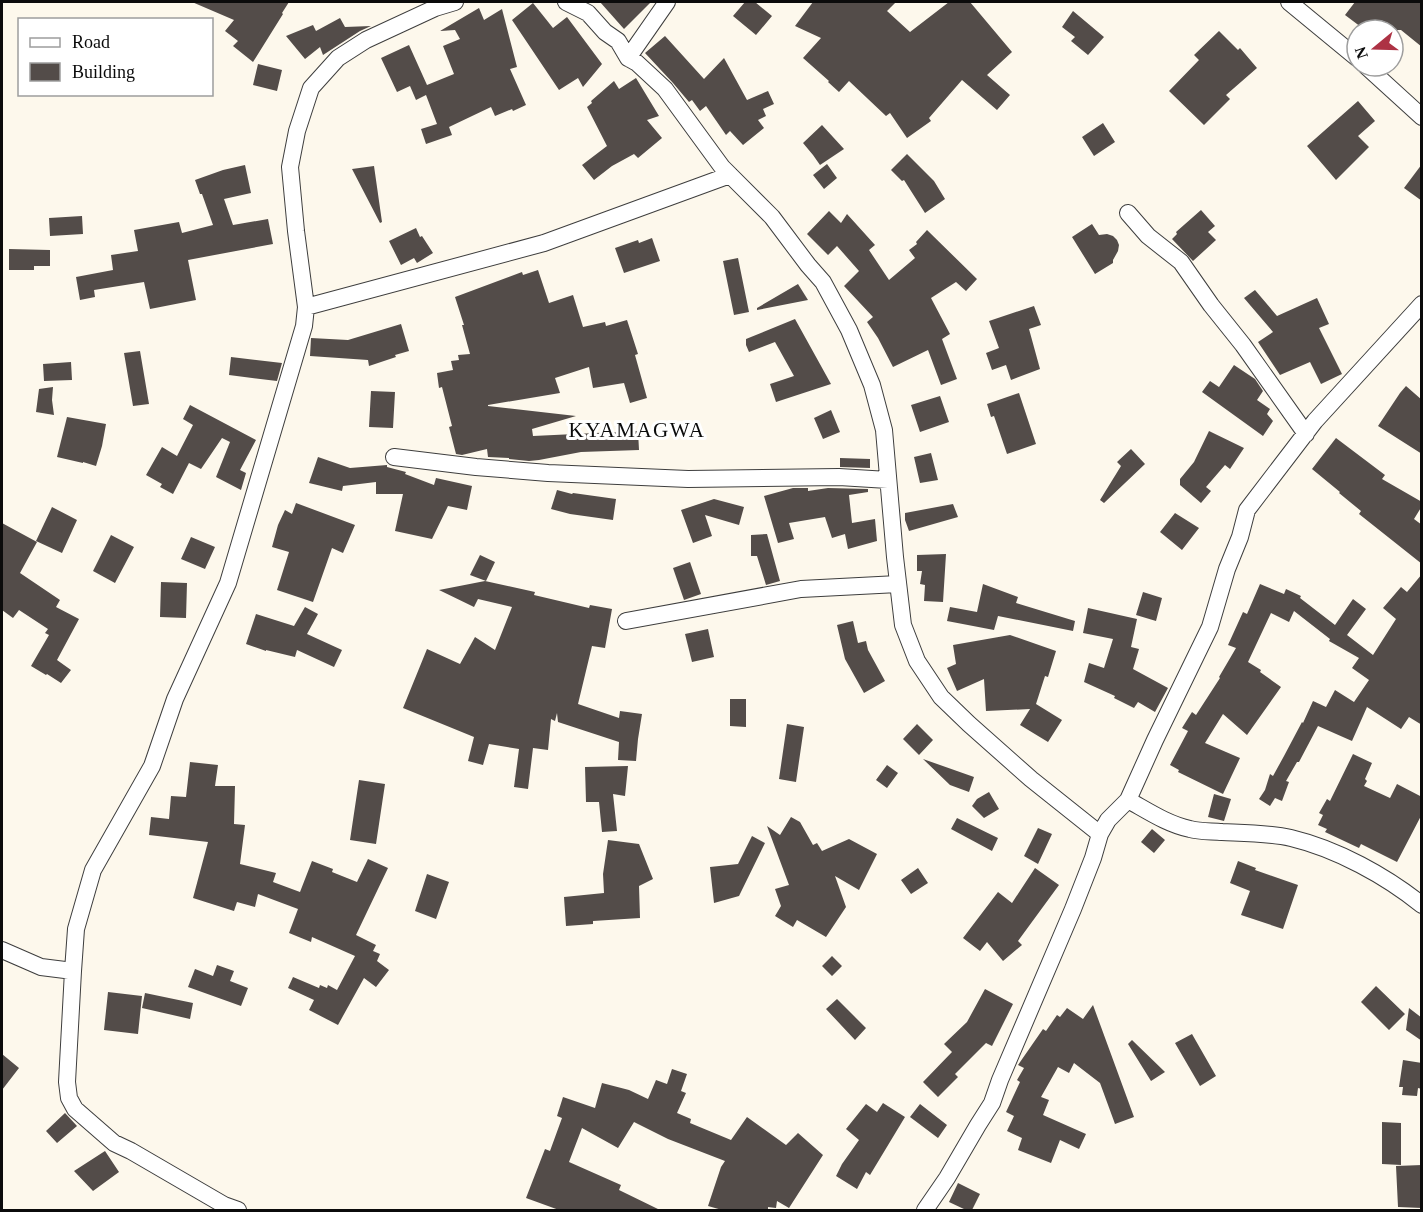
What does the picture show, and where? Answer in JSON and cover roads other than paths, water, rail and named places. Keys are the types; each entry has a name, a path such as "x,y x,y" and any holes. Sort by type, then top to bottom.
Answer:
{"street":[{"path":"238,1210 224,1205 114,1143 75,1109 69,1098 67,1082 76,929 93,870 153,766 175,699 228,583 304,326 306,307 290,167 297,131 311,88 338,58 366,39 432,5 455,2"},
{"path":"566,2 588,13 605,32 618,41 628,58 637,63 665,89 722,167 772,217 823,282 849,330 873,385 884,430 903,625 917,661 941,697 969,724 1031,779 1100,834"},
{"path":"628,58 667,2"},
{"path":"1290,2 1345,48"},
{"path":"1379,78 1422,117"},
{"path":"306,307 544,243 730,175"},
{"path":"1128,213 1148,236 1181,262 1306,434"},
{"path":"925,1210 992,1103 1073,909 1100,834 1108,820 1128,800 1210,627 1247,510 1323,412 1422,304"},
{"path":"394,457 548,473 687,479 839,477 888,480"},
{"path":"626,621 801,590 898,584"},
{"path":"1128,800 1171,824 1192,830 1263,834 1293,839 1340,855 1387,881 1422,905"},
{"path":"2,950 41,967 73,971"}],"district":[{"name":"KYAMAGWA","path":"637,430"}]}
